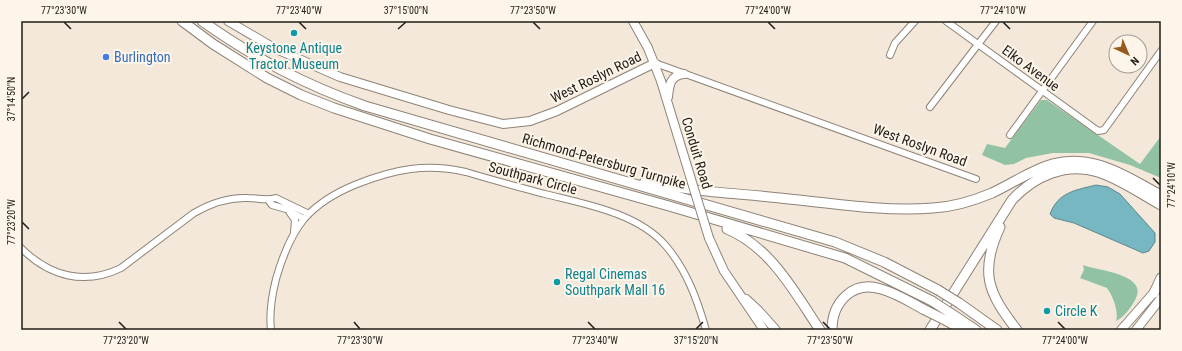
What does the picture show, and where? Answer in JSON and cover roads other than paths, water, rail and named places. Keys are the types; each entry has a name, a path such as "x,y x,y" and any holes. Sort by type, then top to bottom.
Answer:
{"highway":[{"name":"Richmond-Petersburg Turnpike","path":"182,21 213,44 267,78 334,108 430,139 669,206 845,258 932,301 950,318 976,330"},
{"name":"Richmond-Petersburg Turnpike","path":"202,21 245,50 307,84 365,106 835,242 884,262 938,290 997,330"},
{"path":"573,166 684,188 852,205 919,209 944,207 978,198 992,193 1042,167 1068,160 1107,168 1148,188 1161,190"},
{"path":"926,330 1013,191 1024,181 1041,171 1056,165 1083,162"},
{"path":"930,330 1009,204 1016,195 1041,177 1056,172 1073,169 1090,170 1109,177 1160,203"},
{"path":"1017,330 1000,307 993,293 989,265 993,246 1002,223 1012,206 1029,185"},
{"path":"1148,188 1160,203"},
{"path":"669,206 688,217 737,233 752,243 781,273 820,330"},
{"path":"1157,295 1161,278"},
{"path":"832,330 833,318 838,305 847,296 859,289 869,287 880,288 923,309 950,318 962,330"}],"main road":[{"name":"West Roslyn Road","path":"228,21 274,48 340,77 449,110 503,124 530,121 557,111 655,63"},
{"name":"Conduit Road","path":"633,21 655,63 709,238 724,271 764,330"},
{"path":"668,102 669,86 671,81 677,76 684,74"},
{"path":"1136,330 1157,295 1161,283"},
{"name":"Conduit Road","path":"738,291 776,330"},
{"path":"1121,330 1157,295"}],"street":[{"path":"890,55 895,42 915,21"},
{"name":"Elko Avenue","path":"946,21 1098,131 1102,131 1161,51"},
{"path":"930,107 996,21"},
{"path":"1010,134 1093,21"},
{"name":"West Roslyn Road","path":"655,63 976,178"},
{"name":"Southpark Circle","path":"271,330 274,289 280,265 294,235 306,217 321,203 341,191 387,173 421,167 461,171 608,210 636,223 666,246 687,277 706,330"},
{"path":"21,248 34,261 56,272 66,275 85,277 101,275 121,268 204,207 224,200 248,198 268,200 276,198 306,217"},
{"path":"268,200 272,205 306,217"},
{"path":"286,209 295,220 294,235"}],"water":[{"path":"1096,185 1108,187 1120,194 1155,233 1155,242 1149,251 1143,253 1074,223 1054,218 1050,214 1053,207 1063,196 1068,193"}],"place":[{"name":"Keystone Antique Tractor Museum","path":"294,33"},
{"name":"Burlington","path":"106,57"},
{"name":"Regal Cinemas Southpark Mall 16","path":"557,282"},
{"name":"Circle K","path":"1047,311"}]}
